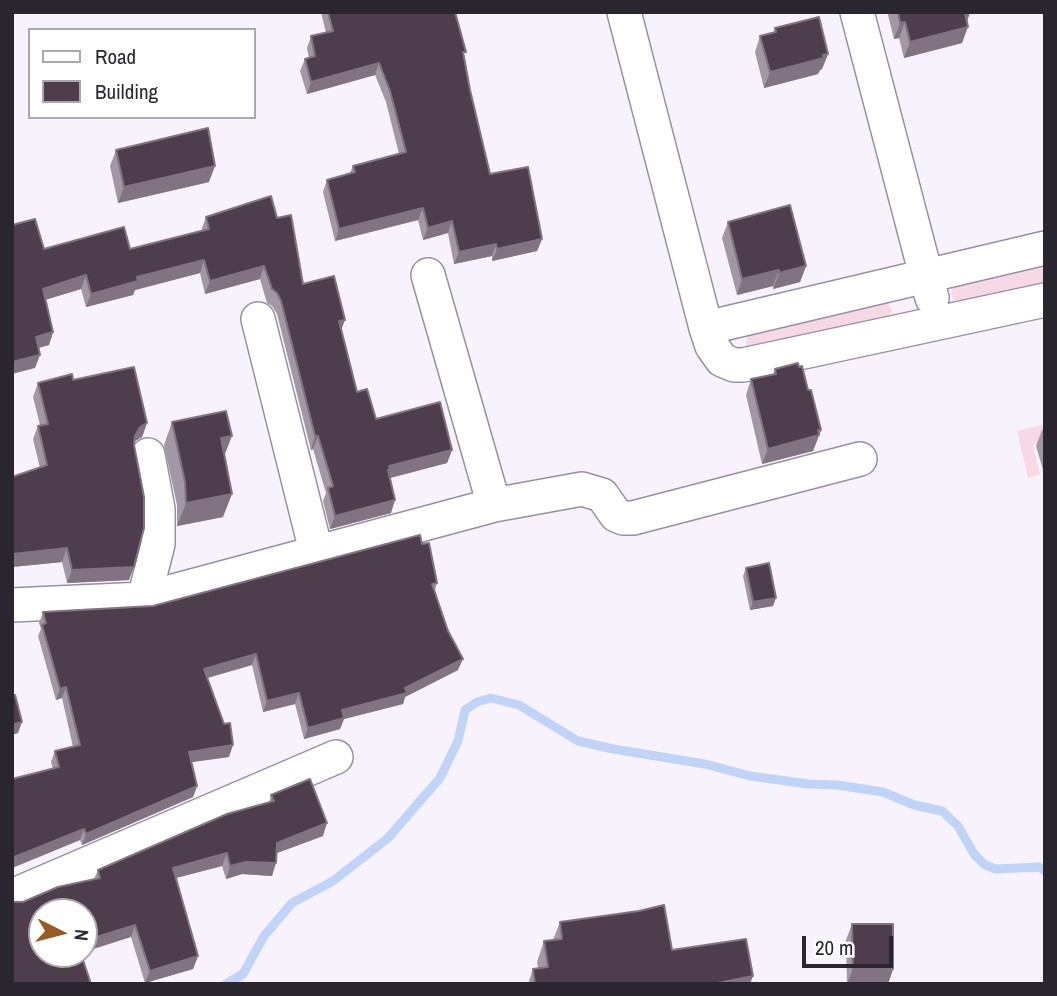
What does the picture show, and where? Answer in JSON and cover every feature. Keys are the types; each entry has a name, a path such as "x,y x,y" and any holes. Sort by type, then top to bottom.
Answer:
{"street":[{"path":"625,12 706,328 712,346 722,360 743,365 1045,300"},
{"path":"857,12 938,323"},
{"path":"706,328 1045,248"},
{"path":"428,275 494,505"},
{"path":"258,318 316,551"},
{"path":"144,599 158,544 158,509 148,454"},
{"path":"12,605 144,599 494,505 582,489 602,495 616,514 633,518 860,460"},
{"path":"12,896 335,757"}],"shaded area":[{"path":"1045,261 1045,284 957,303 951,295 952,284"},
{"path":"887,301 892,311 888,318 750,349 746,343 748,332"},
{"path":"1045,424 1045,441 1033,445 1040,474 1028,478 1017,431"}],"building":[{"path":"328,12 455,12 466,52 463,52 470,90 490,174 528,167 542,239 497,249 496,244 459,252 452,221 428,228 423,208 339,229 327,180 355,172 353,166 406,152 390,91 379,63 311,82 305,59 315,56 311,36 333,31"},
{"path":"898,12 969,12 965,13 968,27 910,42 905,22 900,23"},
{"path":"819,17 828,54 823,55 824,58 770,72 760,36 776,32 775,28"},
{"path":"208,128 215,166 124,187 116,150"},
{"path":"271,196 277,218 291,215 303,284 334,276 345,320 339,321 357,392 367,389 376,419 440,402 452,450 389,466 395,500 335,516 328,488 333,486 318,436 315,436 281,301 272,289 264,266 210,281 204,260 137,277 138,281 91,294 86,275 43,289 53,332 36,337 40,355 12,362 12,225 35,219 44,249 124,227 130,249 209,229 206,217"},
{"path":"790,205 806,266 742,279 728,222"},
{"path":"798,363 799,367 802,366 808,390 811,390 821,430 818,430 819,435 768,449 751,379 776,374 775,369"},
{"path":"134,367 147,423 140,427 134,445 144,497 144,528 134,567 72,570 67,548 13,554 12,477 47,465 38,426 48,424 38,383 72,374 73,380"},
{"path":"226,411 232,436 221,438 232,494 186,503 185,482 172,422"},
{"path":"420,535 422,544 429,543 437,583 432,584 448,631 463,659 405,688 407,693 342,710 344,718 308,728 299,693 267,701 256,654 204,669 224,724 230,723 233,745 189,752 197,786 86,834 84,829 12,858 12,779 59,767 55,751 80,745 66,687 60,689 42,625 46,623 43,612 153,606"},
{"path":"769,563 776,598 753,602 746,568"},
{"path":"12,695 15,695 22,722 12,725"},
{"path":"310,779 327,823 277,843 276,863 246,862 230,866 227,853 173,868 198,956 150,971 135,925 98,937 98,898 32,898 58,887 100,878 98,870 227,814 274,801 271,795"},
{"path":"28,900 28,968 86,968 91,984 12,984 12,902"},
{"path":"664,905 672,950 746,939 753,976 713,984 535,984 533,969 548,967 544,941 562,939 560,922"},
{"path":"852,924 893,924 893,969 853,969"}],"waterway":[{"path":"226,984 243,974 264,936 292,903 333,881 388,838 440,778 458,741 465,710 477,702 491,698 519,705 578,741 705,764 750,776 883,792 914,805 942,811 958,826 974,854 985,865 996,869 1039,867 1045,871"}]}
